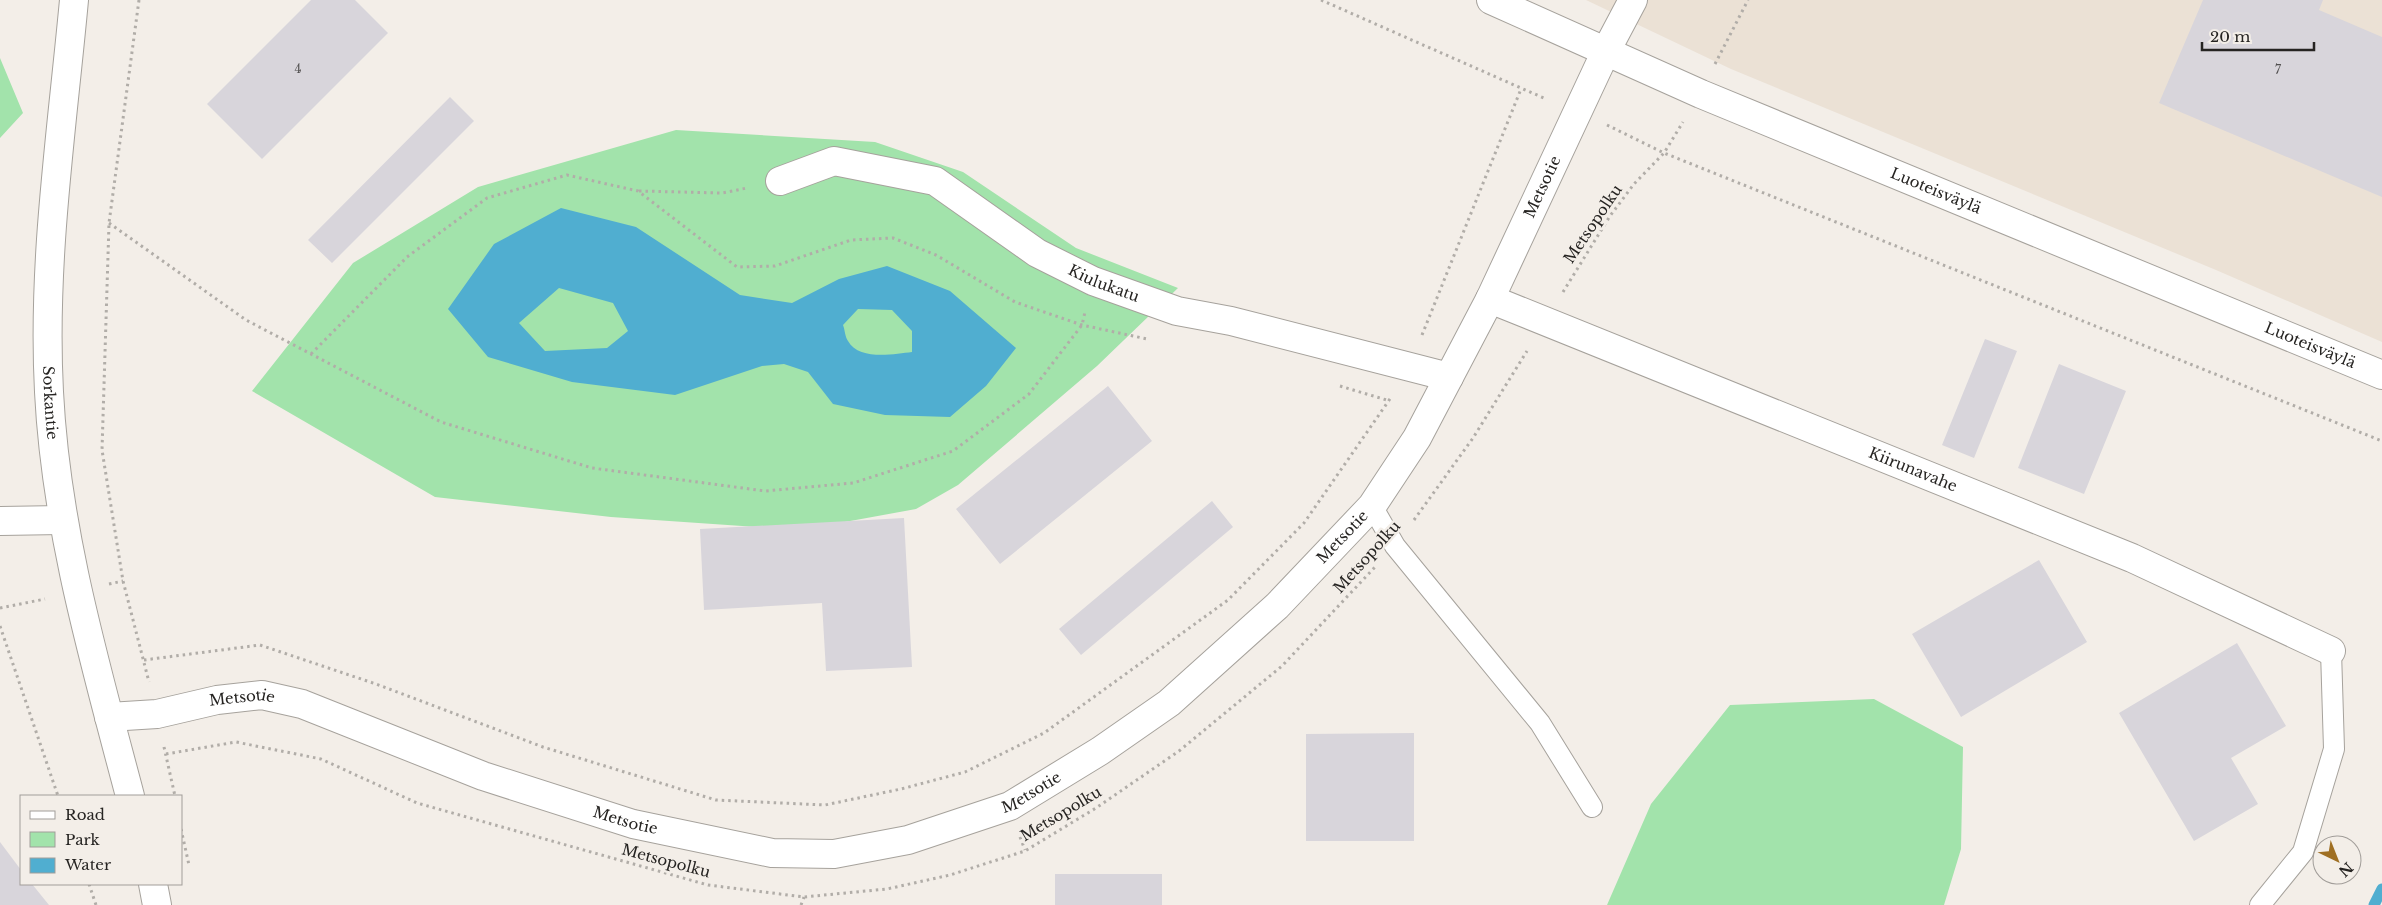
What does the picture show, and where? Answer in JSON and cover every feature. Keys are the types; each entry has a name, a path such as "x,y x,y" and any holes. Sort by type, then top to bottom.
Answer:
{"street":[{"name":"Sorkantie","path":"74,0 47,288 49,393 62,520 77,593 130,795"},
{"name":"Luoteisväylä","path":"1490,0 1701,94 2382,375"},
{"name":"Metsotie","path":"109,717 157,714 217,700 270,697 302,704 483,776 633,824 772,852 834,854 908,840 1010,806 1100,751 1169,703 1277,606 1372,506 1417,438 1490,299 1606,51 1633,0"},
{"name":"Kiulukatu","path":"780,181 834,161 935,181 1037,253 1093,281 1177,311 1231,321 1449,377"},
{"name":"Kiirunavahe","path":"1490,299 2132,558 2331,651"},
{"path":"0,521 62,520"},
{"path":"153,885 157,905"}],"lane":[{"path":"1372,506 1395,546 1540,723 1592,807"},
{"path":"2260,905 2302,852 2334,749 2331,651"}],"path":[{"path":"139,0 109,223 102,450 123,580 144,660 175,795"},
{"path":"1321,0 1521,89 1579,112 1664,153 2382,441"},
{"path":"144,660 260,645 376,684 544,746 716,800 825,804 901,789 965,772 1044,733 1228,600 1304,523 1390,401 1409,367 1521,89"},
{"name":"Metsopolku","path":"166,754 236,742 322,760 417,803 574,848 708,885 804,897 887,889 950,875 1025,851 1096,808 1179,751 1282,666 1395,546 1473,438 1610,216 1634,184 1664,153"},
{"path":"311,354 407,257 487,198 567,175 638,191 722,193 780,181"},
{"path":"638,191 737,267 776,266 851,240 893,238 936,255 1015,302 1082,325 1150,339"},
{"path":"109,223 246,320 441,422 592,468 765,491 853,483 953,451 1029,394 1082,325 1093,281"},
{"path":"1333,384 1390,401"},
{"path":"0,626 58,795"},
{"path":"182,834 189,865"},
{"path":"88,885 96,905"},
{"path":"801,905 804,897"}],"shaded area":[{"path":"1586,0 2382,0 2382,342 2216,270 1731,69"}],"green space":[{"path":"0,58 23,113 0,138"},
{"path":"676,130 875,142 963,172 1076,248 1178,288 1097,366 958,485 916,509 801,530 611,517 435,497 252,391 353,263 478,187"},
{"path":"1874,699 1963,747 1961,849 1944,905 1607,905 1651,804 1730,705"}],"water":[{"path":"561,208 636,227 740,295 792,303 839,279 887,266 950,291 1016,348 986,386 950,417 885,415 833,404 808,372 784,364 762,366 675,395 572,382 488,357 448,309 494,244","holes":["559,288 613,303 628,331 607,348 545,351 519,323","858,309 892,310 912,331 912,352 877,355 868,354 853,347 847,339 843,325"]}],"building":[{"path":"311,0 355,0 388,33 262,159 207,104"},
{"path":"2203,0 2323,0 2319,10 2382,37 2382,197 2159,103"},
{"path":"450,97 474,121 332,263 308,240"},
{"path":"1985,339 2017,351 1974,458 1942,445"},
{"path":"2059,364 2126,391 2084,494 2018,468"},
{"path":"1108,386 1152,441 1000,564 956,509"},
{"path":"1212,501 1233,527 1081,655 1059,629"},
{"path":"904,518 912,667 826,671 822,603 704,610 700,529"},
{"path":"2039,560 2087,642 1961,717 1912,634"},
{"path":"2237,643 2286,726 2231,758 2258,804 2194,841 2119,713"},
{"path":"1414,733 1414,841 1306,841 1306,734"},
{"path":"0,842 20,869 20,885 33,885 49,905 0,905"},
{"path":"1055,874 1162,874 1162,905 1055,905"}],"waterway":[{"path":"2374,905 2382,889"}]}
